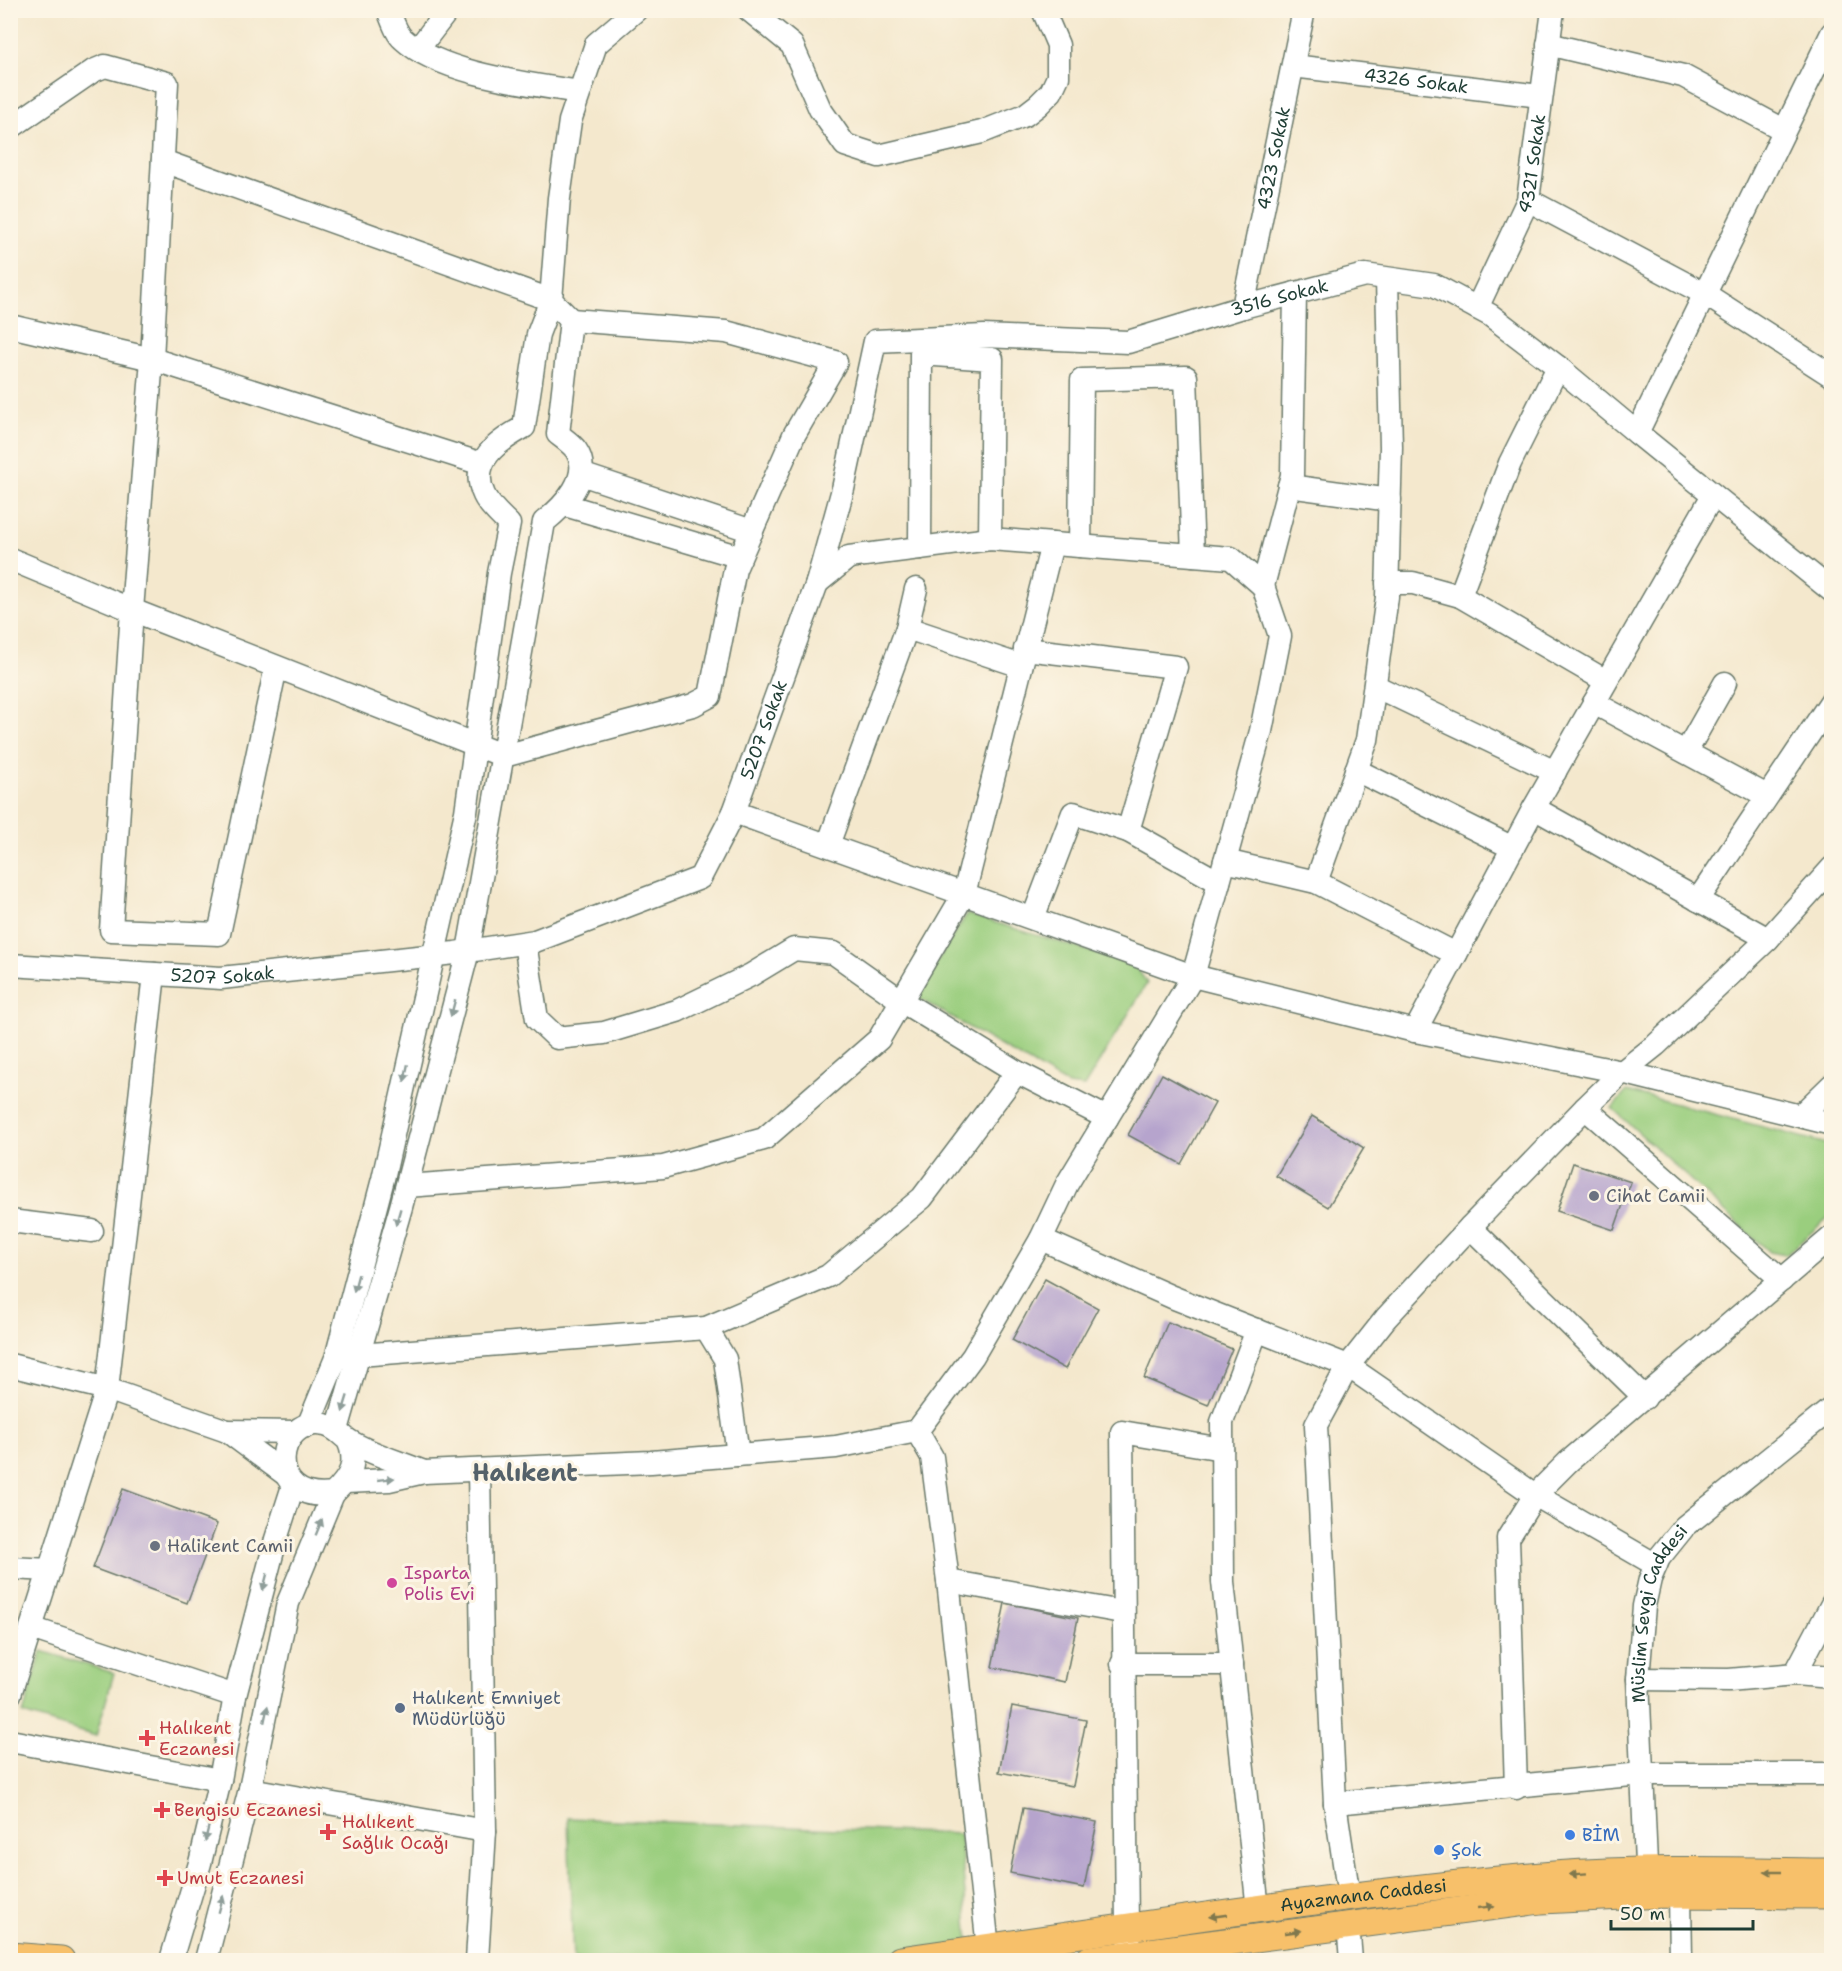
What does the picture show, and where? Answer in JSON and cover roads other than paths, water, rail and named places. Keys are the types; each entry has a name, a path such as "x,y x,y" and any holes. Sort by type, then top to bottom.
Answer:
{"main road":[{"name":"Ayazmana Caddesi","path":"900,1960 953,1957 988,1948 1258,1910 1554,1875 1647,1883 1832,1872"},
{"name":"Ayazmana Caddesi","path":"1680,1882 1832,1895"},
{"name":"Ayazmana Caddesi","path":"1089,1960 1541,1900 1647,1883"},
{"path":"10,1956 61,1960"}],"street":[{"path":"388,10 402,38 429,56 496,78 579,92"},
{"path":"418,49 448,10"},
{"path":"524,427 538,334 551,300 559,198 570,121 596,44 636,10"},
{"path":"749,10 792,45 820,109 845,145 879,156 982,132 1025,115 1038,105 1051,92 1058,77 1058,45 1043,10"},
{"name":"4323 Sokak","path":"1243,307 1304,10"},
{"name":"4321 Sokak","path":"1477,308 1528,200 1553,10"},
{"path":"1636,434 1830,38"},
{"path":"1548,44 1683,76 1784,130"},
{"path":"10,128 93,71 105,66 167,83 152,359 132,610 111,930 219,934 276,667"},
{"name":"4326 Sokak","path":"1293,66 1540,96"},
{"path":"163,161 551,300 571,320 726,332 836,362 868,368"},
{"path":"1528,200 1705,294 1831,372"},
{"name":"3516 Sokak","path":"875,342 984,336 1128,342 1243,307 1365,275 1434,285 1477,308 1558,367 1636,434 1832,591"},
{"path":"1316,882 1367,740 1375,686 1387,583 1391,447 1387,279"},
{"path":"1263,586 1292,475 1295,293"},
{"path":"558,434 571,320"},
{"path":"10,326 152,359 482,464"},
{"name":"5207 Sokak","path":"10,965 221,978 468,951 535,941 700,878 734,812 817,583 843,489 875,342"},
{"path":"920,548 921,354 992,359 990,539"},
{"path":"10,559 132,610 504,756 693,705 710,696 735,569 794,435 836,362"},
{"path":"1460,596 1509,463 1558,367"},
{"path":"1080,546 1082,380 1186,377 1193,555"},
{"path":"524,427 558,434 577,451 581,474 566,505 544,522 508,524 485,498 481,486 482,464 498,441 524,427"},
{"path":"581,474 752,531"},
{"path":"1289,486 1389,500"},
{"path":"1415,1032 1534,807 1713,495"},
{"path":"566,505 740,557"},
{"path":"206,1960 250,1790 288,1603 340,1488 353,1468 354,1453 343,1435 359,1355 468,951 544,522"},
{"path":"171,1960 200,1863 220,1780 235,1696 276,1539 289,1480 282,1459 286,1444 302,1429 336,1358 383,1179 466,812 499,573 508,524"},
{"path":"10,1365 107,1389 227,1431 306,1493 424,1472 738,1455 836,1447 917,1431 973,1356 1041,1239 1067,1184 1193,976 1261,731 1280,636 1263,586 1231,558 990,539 849,557 817,583"},
{"path":"406,1186 663,1167 764,1140 879,1040 964,894 1052,544"},
{"path":"1387,583 1413,583 1460,596 1606,681"},
{"path":"828,846 907,627 916,589"},
{"path":"907,627 1023,658 1176,667 1128,831"},
{"path":"1686,752 1725,683"},
{"path":"1375,686 1555,772"},
{"path":"1698,900 1832,700"},
{"path":"1594,703 1767,796"},
{"path":"1356,770 1513,848"},
{"path":"1534,807 1768,939"},
{"path":"734,812 1193,976 1415,1032 1622,1072 1832,1124"},
{"path":"1033,918 1073,813 1128,831 1222,872 1316,882 1456,954"},
{"path":"1348,1898 1335,1803 1316,1425 1348,1366 1386,1318 1470,1227 1622,1072 1656,1045 1768,939 1832,868"},
{"path":"525,943 537,1019 557,1038 603,1033 677,1011 751,975 794,949 834,953 903,1002 1017,1072 1107,1118"},
{"path":"10,1694 107,1389 154,974"},
{"path":"359,1355 706,1328 828,1276 922,1198 1017,1072"},
{"path":"1800,1116 1832,1085"},
{"path":"1585,1108 1782,1280"},
{"path":"10,1221 92,1231"},
{"path":"1470,1227 1645,1398"},
{"path":"1516,1788 1508,1538 1535,1495 1568,1462 1832,1237"},
{"path":"1041,1239 1172,1297 1348,1366 1535,1495 1656,1565"},
{"path":"706,1328 725,1359 738,1455"},
{"path":"1257,1330 1222,1422 1222,1449 1223,1582 1258,1910"},
{"name":"Müslim Sevgi Caddesi","path":"1647,1883 1638,1679 1644,1606 1656,1565 1670,1541 1684,1527 1832,1408"},
{"path":"227,1431 302,1429 323,1425 424,1472"},
{"path":"917,1431 932,1457 948,1581 988,1948"},
{"path":"1132,1954 1127,1928 1122,1664 1122,1432 1222,1449"},
{"path":"477,1960 485,1831 480,1470"},
{"path":"10,1568 50,1570"},
{"path":"948,1581 1122,1612"},
{"path":"1795,1674 1832,1604"},
{"path":"31,1628 235,1696"},
{"path":"1122,1664 1232,1665"},
{"path":"1638,1679 1729,1680 1795,1674 1832,1677"},
{"path":"10,1741 220,1780"},
{"path":"1335,1803 1516,1788 1642,1774 1832,1774"},
{"path":"250,1790 485,1831"},
{"path":"1680,1882 1681,1960"},
{"path":"1348,1924 1351,1960"}],"place":[{"name":"Cihat Camii","path":"1594,1196"},
{"name":"Halikent Camii","path":"155,1546"},
{"name":"Isparta Polis Evi","path":"392,1583"},
{"name":"Halıkent Emniyet Müdürlüğü","path":"400,1708"},
{"name":"Halıkent Eczanesi","path":"147,1738"},
{"name":"Bengisu Eczanesi","path":"162,1810"},
{"name":"Halıkent Sağlık Ocağı","path":"328,1832"},
{"name":"BİM","path":"1570,1835"},
{"name":"Şok","path":"1439,1850"},
{"name":"Umut Eczanesi","path":"165,1878"}],"district":[{"name":"Halıkent","path":"525,1473"}]}
